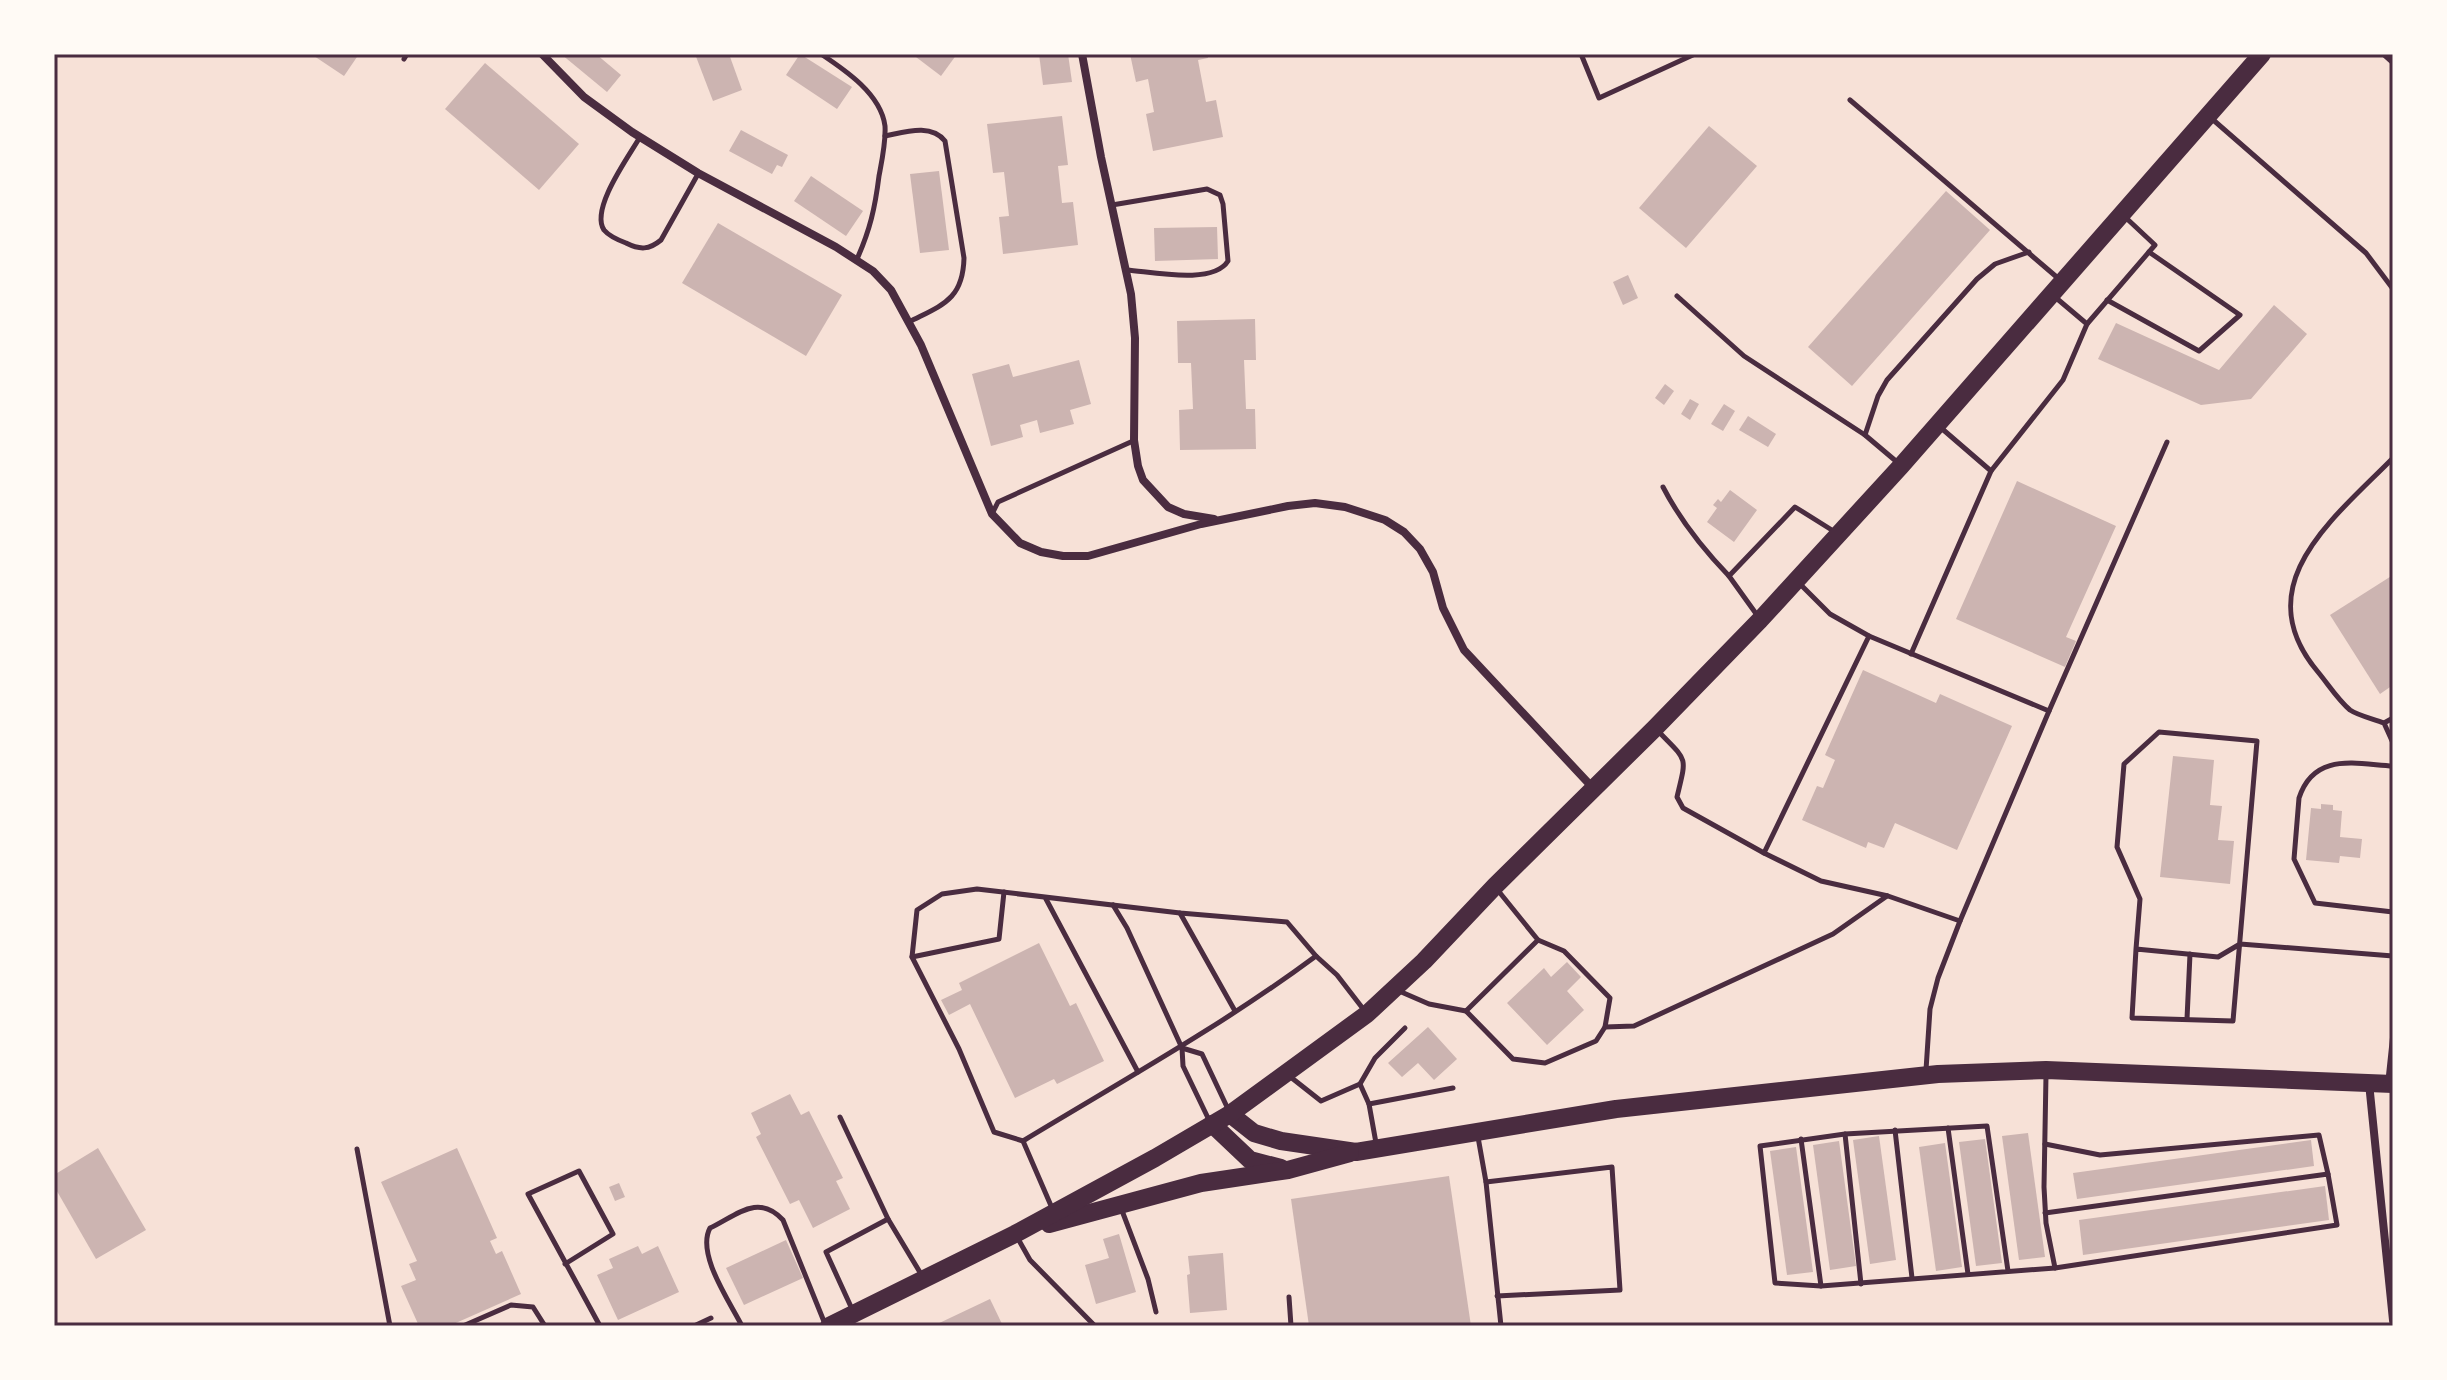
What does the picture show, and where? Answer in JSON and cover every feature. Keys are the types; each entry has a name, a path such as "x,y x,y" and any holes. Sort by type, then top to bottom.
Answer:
{"main road":[{"path":"828,1326 1015,1234 1230,1114 1367,1014 1424,961 1760,620 1901,466 2262,54"},
{"path":"1015,1234 1201,1183 1288,1170 1377,1148 1616,1109 1925,1075 2046,1070 2383,1084"},
{"path":"1230,1114 1254,1133 1281,1141 1356,1152"},
{"path":"1212,1124 1250,1160 1288,1170"}],"street":[{"path":"542,54 584,97 640,137 698,173 857,259 873,271 891,290 909,322 992,514 1020,543 1041,552 1088,556 1223,520 1315,503 1345,507 1385,520 1404,532 1420,549 1433,572 1443,608 1464,650 1594,789"},
{"path":"1082,54 1127,270 1135,338 1134,440 1138,466 1143,480 1161,501 1184,514 1223,520"},
{"path":"2383,1084 2393,1320"}],"lane":[{"path":"821,54 864,85 885,122 870,230 857,259"},
{"path":"1581,54 1599,98 1695,54"},
{"path":"2383,54 2393,63"},
{"path":"1850,100 2030,252 2087,324"},
{"path":"2209,116 2366,253 2393,289"},
{"path":"885,136 917,130 932,131 940,134 945,141 964,258 963,276 957,292 946,302 909,322"},
{"path":"640,137 602,208 601,222 605,231 617,240 644,249 661,240 698,173"},
{"path":"1112,205 1207,189 1220,195 1223,204 1228,261 1218,272 1204,275 1127,270"},
{"path":"1911,654 1991,471 2063,380 2087,324 2155,245 2122,214"},
{"path":"1865,435 1878,396 1887,380 1977,279 1995,264 2030,252"},
{"path":"2107,300 2199,351 2240,315 2149,252"},
{"path":"1677,296 1744,356 1865,435 1901,466"},
{"path":"1937,424 1991,471"},
{"path":"992,514 998,502 1134,440"},
{"path":"1925,1075 1930,1009 1938,978 2049,711 2167,442"},
{"path":"2393,458 2321,531 2299,565 2291,596 2293,629 2302,653 2351,711 2384,723 2393,743"},
{"path":"1663,487 1703,549 1729,576 1760,620"},
{"path":"1729,576 1795,507 1839,534"},
{"path":"1796,581 1830,614 1869,636 2049,711"},
{"path":"1764,853 1869,636"},
{"path":"2384,723 2393,718"},
{"path":"1655,728 1685,763 1677,797 1683,808 1821,881 1888,896 1960,921"},
{"path":"2159,732 2257,741 2240,944 2233,1021 2132,1018 2140,899 2117,847 2124,764 2159,732"},
{"path":"2393,766 2337,763 2317,769 2299,798 2294,859 2315,903 2393,912"},
{"path":"1394,989 1429,1004 1466,1011 1513,1059 1545,1063 1596,1041 1605,1027 1610,998 1564,951 1538,940 1495,886"},
{"path":"1316,956 1182,1048 1023,1141 994,1132 959,1049 912,957 917,910 942,894 977,889 1287,922 1337,975 1367,1014"},
{"path":"912,957 999,939 1004,892"},
{"path":"1605,1027 1634,1026 1833,934 1888,896"},
{"path":"1046,898 1138,1072"},
{"path":"1113,905 1127,928 1182,1048 1183,1066 1212,1124"},
{"path":"1180,913 1235,1011"},
{"path":"1466,1011 1538,940"},
{"path":"2136,949 2218,957 2240,944 2393,956"},
{"path":"2187,1019 2190,954"},
{"path":"1286,1073 1321,1101 1360,1084 1375,1058 1405,1028"},
{"path":"2383,1084 2393,1033"},
{"path":"1182,1048 1202,1054 1230,1114"},
{"path":"2046,1070 2045,1213 2055,1268"},
{"path":"1360,1084 1369,1104 1377,1148"},
{"path":"1369,1104 1453,1088"},
{"path":"840,1117 888,1219 924,1279"},
{"path":"2008,1271 1987,1126 1845,1134 1760,1146 1775,1283 1821,1286 1861,1284 2055,1268 2337,1225 2319,1135 2100,1155 2045,1144"},
{"path":"1948,1128 1968,1274"},
{"path":"1895,1130 1912,1278"},
{"path":"1477,1132 1486,1182 1501,1326"},
{"path":"1845,1134 1861,1284"},
{"path":"1801,1139 1821,1286"},
{"path":"1023,1141 1054,1212"},
{"path":"357,1149 390,1326"},
{"path":"1486,1182 1612,1167 1620,1290 1497,1296"},
{"path":"565,1264 613,1234 579,1171 528,1194 565,1264 600,1326"},
{"path":"2045,1213 2328,1174"},
{"path":"1119,1203 1148,1279 1156,1312"},
{"path":"742,1326 713,1269 705,1248 706,1239 710,1228 753,1207 762,1206 771,1208 783,1220 828,1326"},
{"path":"854,1314 826,1252 888,1219"},
{"path":"1015,1234 1030,1260 1095,1326"},
{"path":"1289,1297 1291,1326"},
{"path":"463,1326 518,1304 533,1307 545,1326"},
{"path":"694,1326 711,1318"}],"building":[{"path":"311,54 359,54 344,76"},
{"path":"561,54 596,54 621,75 607,92"},
{"path":"695,54 729,54 742,90 713,101"},
{"path":"800,54 852,87 837,109 786,75"},
{"path":"912,54 957,54 941,76"},
{"path":"1039,54 1068,54 1072,82 1043,85"},
{"path":"1130,54 1207,54 1208,58 1198,60 1206,102 1216,100 1223,137 1153,151 1146,114 1154,112 1148,79 1136,82"},
{"path":"485,63 579,144 539,190 445,109"},
{"path":"1062,116 1068,165 1058,166 1062,203 1073,202 1078,245 1003,254 999,217 1009,216 1004,172 993,173 987,124"},
{"path":"1709,126 1757,166 1686,248 1639,208"},
{"path":"741,130 788,155 782,167 777,165 772,174 729,151"},
{"path":"939,171 949,250 920,253 910,174"},
{"path":"811,176 863,211 846,236 794,201"},
{"path":"1946,191 1990,230 1852,386 1808,347"},
{"path":"718,223 842,295 806,356 682,283"},
{"path":"1217,227 1218,259 1155,261 1154,228"},
{"path":"1628,275 1638,298 1623,305 1613,282"},
{"path":"2274,305 2307,334 2251,399 2201,405 2098,359 2116,323 2219,370"},
{"path":"1255,319 1256,360 1244,360 1246,409 1255,409 1256,449 1180,450 1179,410 1193,409 1191,363 1178,363 1177,321"},
{"path":"1079,360 1091,404 1070,410 1074,424 1040,433 1037,420 1020,425 1023,437 991,446 972,374 1009,364 1013,377"},
{"path":"1665,384 1674,391 1664,405 1655,398"},
{"path":"1690,399 1699,404 1690,420 1681,414"},
{"path":"1724,404 1735,411 1723,431 1711,424"},
{"path":"1748,416 1776,434 1768,447 1739,430"},
{"path":"2017,481 2116,526 2066,637 2076,641 2065,667 1956,619"},
{"path":"1730,490 1757,510 1734,542 1707,522 1717,508 1713,505 1718,499 1721,502"},
{"path":"2393,575 2393,685 2380,694 2330,615"},
{"path":"1863,670 1936,703 1940,694 2012,726 1957,850 1895,823 1884,848 1868,842 1866,848 1802,820 1817,786 1823,788 1835,760 1825,755"},
{"path":"2173,756 2214,760 2210,805 2222,806 2218,840 2234,841 2230,884 2160,877"},
{"path":"2321,804 2333,805 2333,810 2342,811 2340,837 2362,839 2360,858 2340,856 2339,863 2306,860 2311,808 2321,809"},
{"path":"1039,943 1070,1006 1076,1003 1104,1061 1057,1084 1054,1079 1015,1098 970,1004 949,1015 941,1000 962,990 959,983"},
{"path":"1567,962 1581,977 1567,991 1584,1010 1547,1045 1507,1003 1544,968 1551,977"},
{"path":"1428,1027 1457,1059 1434,1080 1418,1063 1402,1077 1388,1063"},
{"path":"790,1094 801,1115 809,1111 843,1178 836,1181 850,1209 813,1228 799,1200 790,1204 756,1137 761,1134 751,1113"},
{"path":"2028,1133 2045,1257 2019,1260 2002,1136"},
{"path":"1879,1136 1896,1260 1870,1264 1853,1140"},
{"path":"1985,1139 2002,1263 1976,1266 1959,1142"},
{"path":"2311,1140 2314,1166 2077,1199 2073,1173"},
{"path":"1839,1141 1856,1266 1830,1270 1813,1145"},
{"path":"1945,1143 1962,1267 1936,1271 1919,1147"},
{"path":"1796,1147 1813,1272 1787,1275 1770,1151"},
{"path":"98,1148 146,1230 96,1259 54,1186 54,1175"},
{"path":"457,1148 497,1238 490,1241 496,1254 502,1251 521,1294 449,1326 419,1326 401,1286 416,1280 409,1264 417,1261 381,1182"},
{"path":"1449,1176 1471,1326 1309,1326 1291,1199"},
{"path":"619,1183 625,1197 615,1201 609,1187"},
{"path":"2325,1186 2329,1220 2083,1255 2079,1220"},
{"path":"1119,1234 1136,1292 1096,1304 1085,1265 1109,1258 1103,1239"},
{"path":"786,1240 803,1278 744,1305 726,1268"},
{"path":"638,1246 642,1254 658,1246 679,1292 618,1320 597,1275 613,1268 609,1259"},
{"path":"1223,1253 1227,1310 1190,1313 1188,1256"},
{"path":"990,1299 1003,1326 933,1326"}]}
